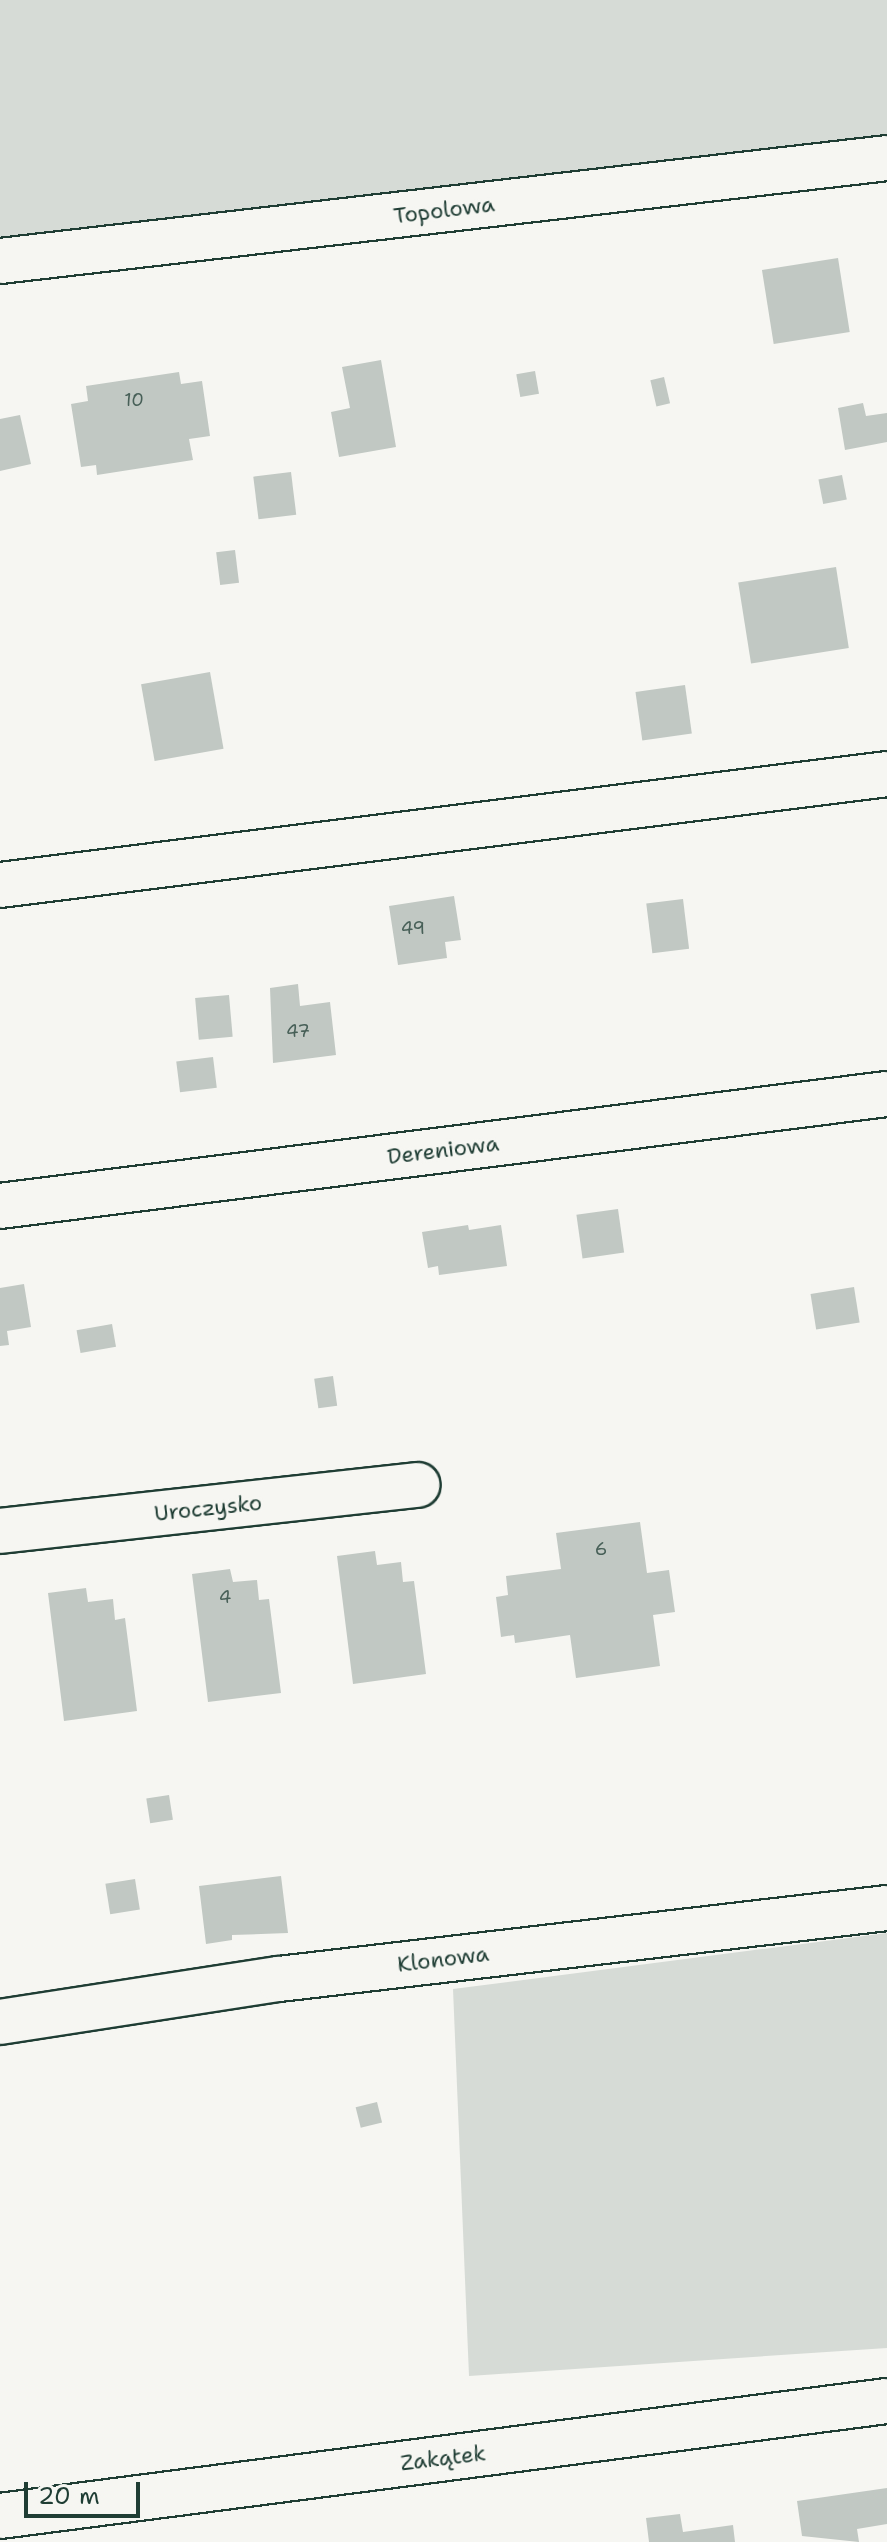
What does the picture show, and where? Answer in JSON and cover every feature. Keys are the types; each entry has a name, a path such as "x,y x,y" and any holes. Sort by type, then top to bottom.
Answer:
{"street":[{"name":"Topolowa","path":"0,261 887,158"},
{"path":"0,885 887,774"},
{"name":"Dereniowa","path":"0,1206 887,1094"},
{"name":"Uroczysko","path":"0,1531 417,1485"},
{"name":"Klonowa","path":"0,2022 279,1979 887,1908"},
{"name":"Zakątek","path":"0,2516 887,2401"}],"shaded area":[{"path":"0,0 887,0 887,144 0,254"},
{"path":"887,1933 887,2348 469,2376 453,1989"}],"building":[{"path":"838,258 850,332 774,344 762,270"},
{"path":"381,360 396,447 339,457 331,412 350,408 342,367"},
{"path":"535,371 539,394 520,397 516,374"},
{"path":"179,372 181,384 202,381 210,436 189,439 193,460 97,475 96,465 81,467 71,404 88,401 86,386"},
{"path":"664,377 670,403 656,406 650,380"},
{"path":"863,403 866,416 887,413 887,442 845,450 838,408"},
{"path":"20,415 31,464 0,471 0,419"},
{"path":"291,472 296,515 259,519 253,477"},
{"path":"842,475 847,500 823,504 818,480"},
{"path":"235,550 239,583 220,585 216,552"},
{"path":"836,567 849,648 751,663 738,582"},
{"path":"210,672 224,749 155,761 141,684"},
{"path":"685,685 692,734 642,740 635,692"},
{"path":"454,896 461,940 445,942 447,958 398,965 389,906"},
{"path":"683,899 689,949 652,953 646,904"},
{"path":"298,984 300,1006 330,1002 336,1055 273,1063 270,988"},
{"path":"229,995 233,1037 199,1040 195,998"},
{"path":"213,1057 217,1088 180,1092 176,1062"},
{"path":"618,1209 624,1253 583,1258 576,1215"},
{"path":"468,1225 469,1230 501,1225 507,1266 439,1275 438,1266 428,1268 422,1232"},
{"path":"24,1284 31,1327 7,1331 9,1345 0,1346 0,1288"},
{"path":"854,1287 860,1323 816,1329 811,1294"},
{"path":"112,1324 116,1347 81,1353 77,1330"},
{"path":"333,1376 337,1406 318,1408 314,1379"},
{"path":"640,1522 647,1573 669,1570 675,1612 653,1615 660,1666 576,1678 570,1635 515,1643 514,1635 501,1637 496,1597 508,1595 506,1576 561,1569 556,1533"},
{"path":"375,1551 377,1565 401,1562 403,1582 414,1581 426,1674 353,1684 337,1556"},
{"path":"230,1569 233,1582 257,1580 259,1600 269,1599 281,1693 208,1702 192,1574"},
{"path":"86,1588 88,1602 113,1599 115,1620 125,1618 137,1711 64,1721 48,1593"},
{"path":"169,1795 173,1820 150,1823 146,1799"},
{"path":"281,1876 288,1933 232,1935 232,1940 206,1944 199,1886"},
{"path":"135,1879 140,1910 110,1914 105,1884"},
{"path":"377,2102 382,2122 361,2128 356,2107"},
{"path":"887,2488 887,2524 857,2529 859,2542 802,2536 797,2501"},
{"path":"680,2514 683,2532 733,2525 735,2542 649,2542 646,2518"}]}
